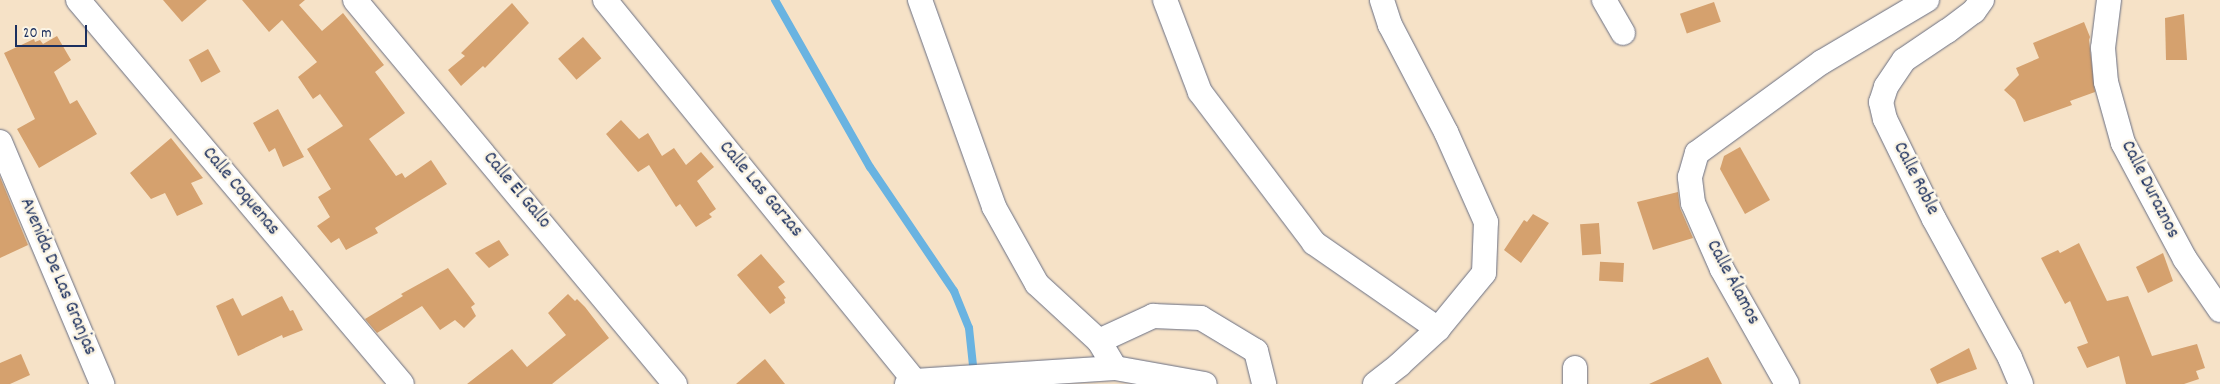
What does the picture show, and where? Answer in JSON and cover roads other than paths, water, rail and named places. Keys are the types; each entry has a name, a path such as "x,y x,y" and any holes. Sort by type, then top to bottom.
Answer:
{"street":[{"name":"Calle Coquenas","path":"78,0 402,384"},
{"name":"Calle El Gallo","path":"355,0 675,384"},
{"name":"Calle Las Garzas","path":"605,0 911,382"},
{"path":"920,0 994,207 1037,284 1099,341 1115,368"},
{"path":"1165,0 1200,92 1314,243 1438,328"},
{"path":"1374,384 1399,365 1438,328 1484,273 1486,222 1446,132 1390,25 1382,0"},
{"path":"1604,0 1623,33"},
{"name":"Calle Álamos","path":"1787,384 1722,269 1693,202 1690,177 1697,153 1822,62 1927,0"},
{"name":"Calle Roble","path":"1982,0 1974,10 1960,21 1904,60 1886,87 1881,102 1885,120 2010,358 2021,384"},
{"name":"Calle Duraznos","path":"2109,0 2104,48 2106,82 2123,143 2185,259 2220,310"},
{"name":"Avenida De Las Granjas","path":"0,142 102,384"},
{"path":"1099,341 1153,316 1201,318 1256,351 1264,384"},
{"path":"911,382 1053,378 1115,368 1205,384"}],"waterway":[{"path":"775,0 870,167 954,291 969,328 974,375"}]}
